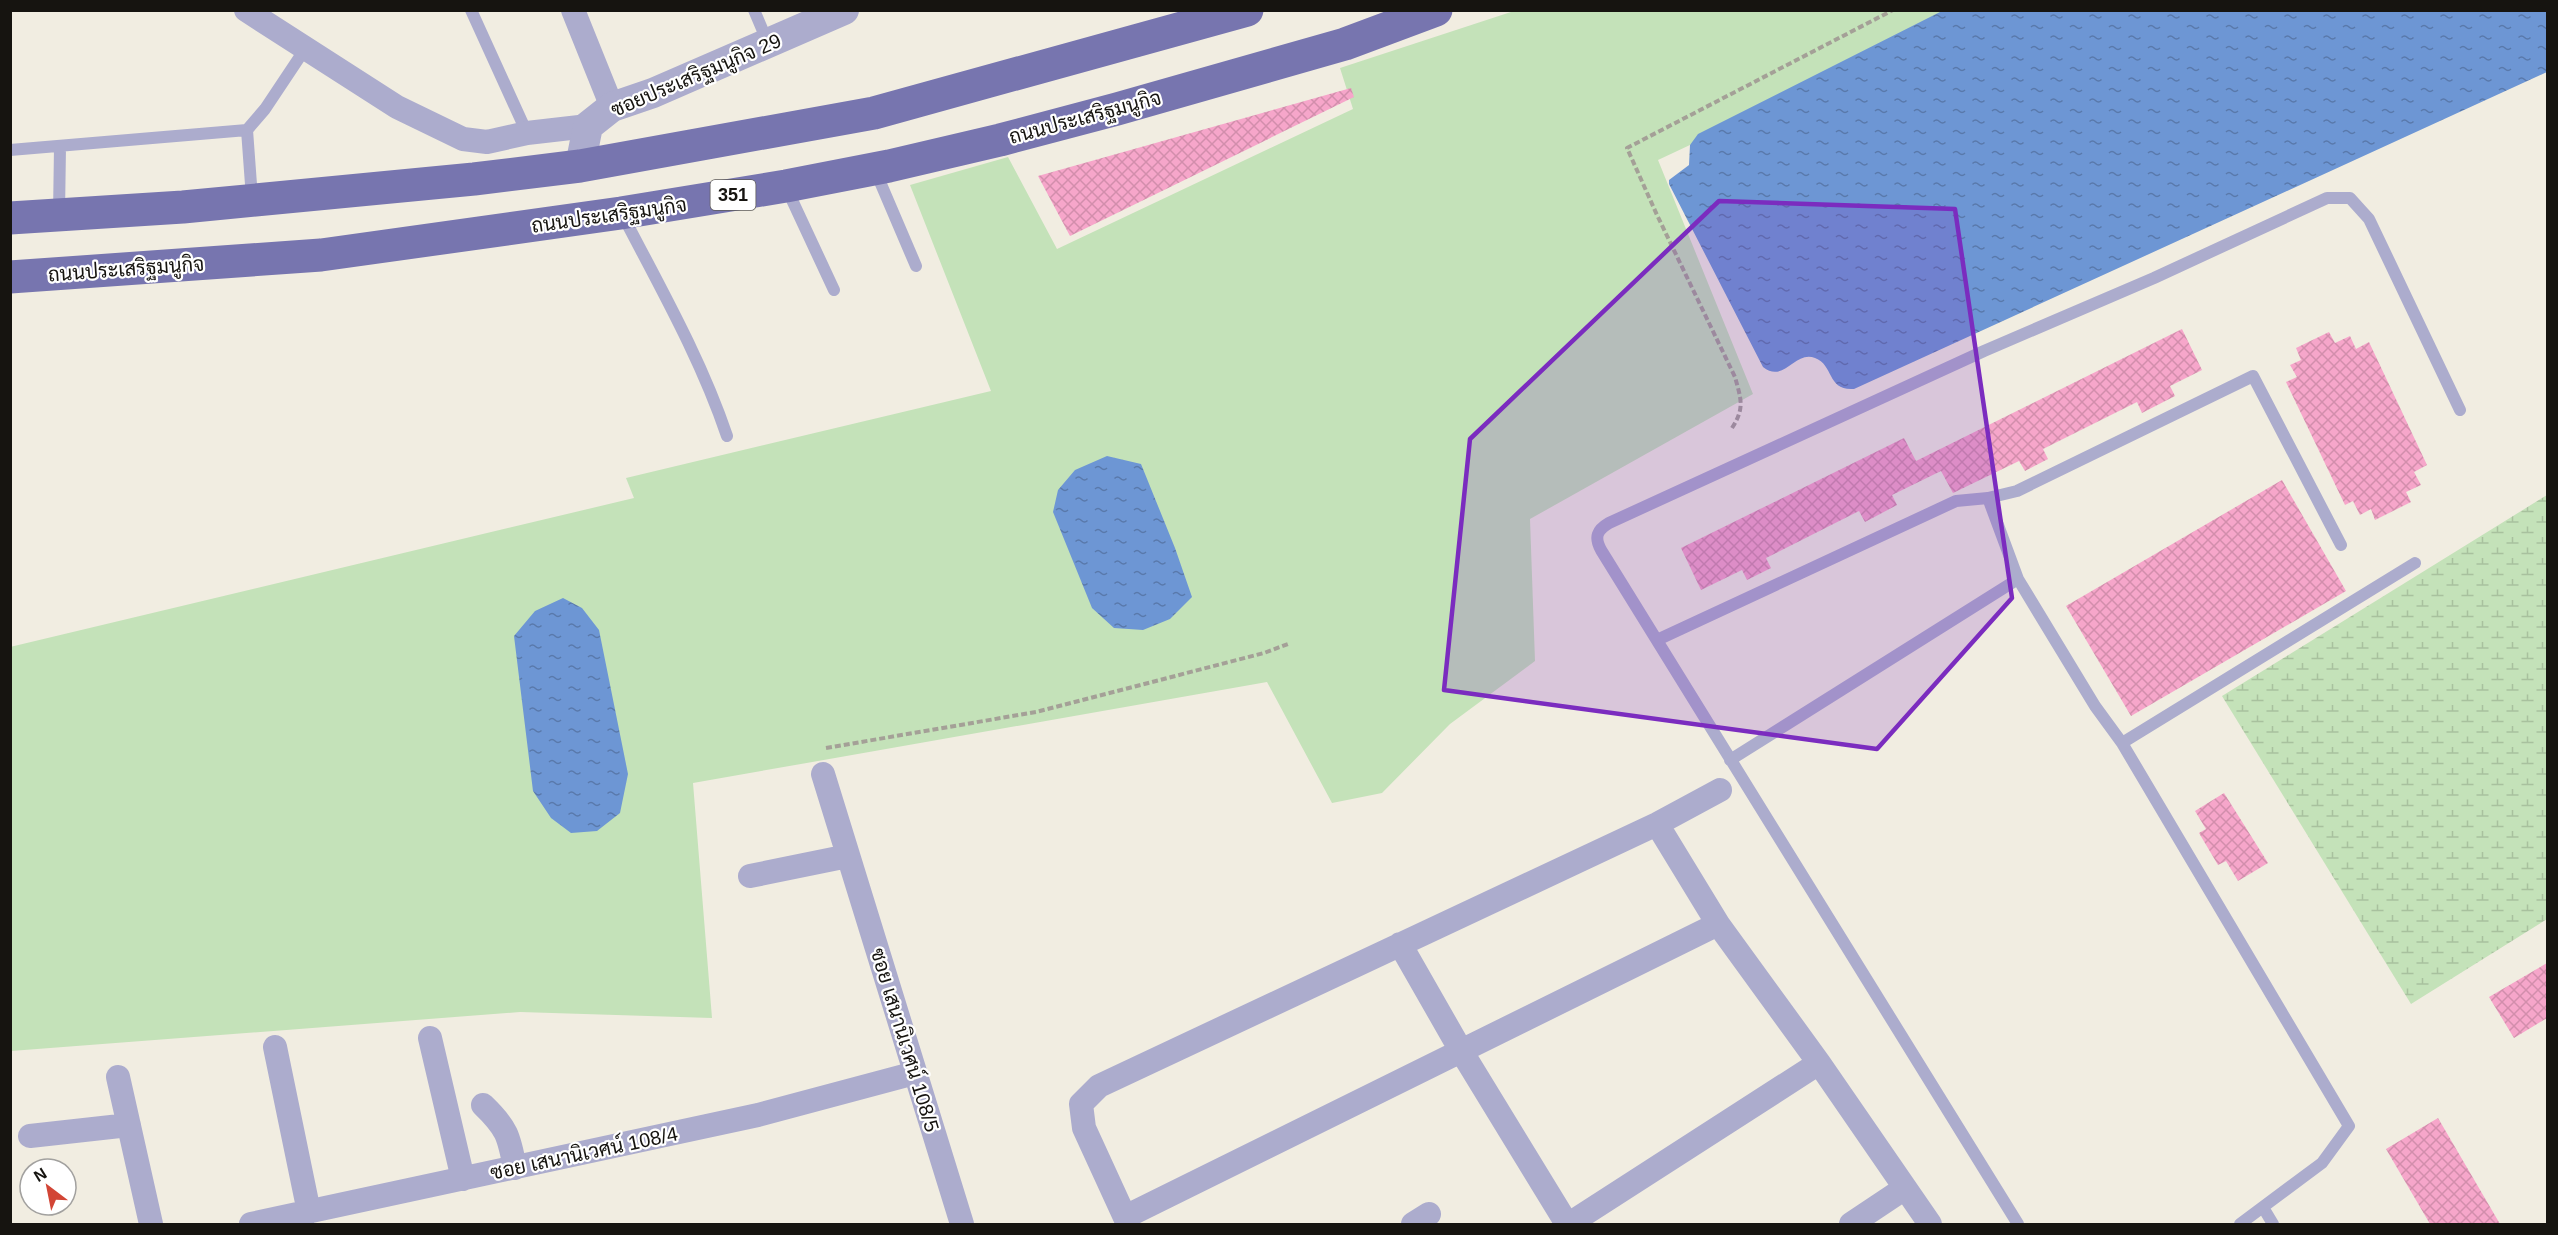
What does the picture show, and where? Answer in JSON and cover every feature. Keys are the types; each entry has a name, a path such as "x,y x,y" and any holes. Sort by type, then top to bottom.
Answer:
{"main road":[{"path":"10,218 252,201 580,166 874,112 1246,10"},
{"name":"ถนนประเสริฐมนูกิจ","path":"10,277 321,255 621,213 786,186 874,169 1000,140 1117,109 1345,44 1436,10"}],"street":[{"path":"246,10 397,107 463,139 487,142 526,133 588,126"},
{"path":"573,10 612,107"},
{"name":"ซอยประเสริฐมนูกิจ 29","path":"580,166 588,126 612,107 653,93 844,10"},
{"name":"ซอย เสนานิเวศน์ 108/5","path":"823,774 962,1224"},
{"path":"1718,924 1460,1049 1127,1221 1084,1128 1081,1104 1099,1086 1656,824 1720,790"},
{"path":"1656,824 1718,924 1820,1063 1930,1224"},
{"path":"750,876 848,856"},
{"path":"1400,944 1460,1049 1568,1224 1820,1063"},
{"path":"430,1038 463,1179"},
{"path":"275,1047 309,1212"},
{"name":"ซอย เสนานิเวศน์ 108/4","path":"251,1224 758,1115 915,1073"},
{"path":"118,1077 151,1224"},
{"path":"483,1105 507,1131 515,1168"},
{"path":"30,1136 129,1125"},
{"path":"1851,1224 1905,1188"}],"lane":[{"path":"471,10 526,133"},
{"path":"754,10 769,44"},
{"path":"10,150 247,130 265,109 305,49"},
{"path":"247,130 252,201"},
{"path":"59,215 60,147"},
{"path":"874,169 916,266"},
{"path":"786,186 834,290"},
{"path":"2018,1224 1730,760 1598,545 1596,537 1602,527 1984,351 2154,278 2327,198 2350,198 2369,219 2460,410"},
{"path":"621,213 694,352 727,436"},
{"path":"1657,640 1956,501 1988,498 2017,491 2253,376 2341,545"},
{"path":"1988,498 2018,579 2095,706 2122,743 2349,1126 2322,1163 2264,1209 2240,1224"},
{"path":"2122,743 2415,563"},
{"path":"1730,760 2018,579"},
{"path":"2264,1209 2273,1224"}],"path":[{"path":"1732,429 1741,414 1741,398 1735,377 1656,215 1627,148 1893,10"},
{"path":"826,748 1036,712 1264,653 1288,644"}],"highlighted area":[{"path":"1719,201 1955,209 2012,598 1877,749 1444,690 1470,439"}],"green space":[{"path":"1514,11 1975,11 1658,160 1753,394 1530,519 1535,661 1450,724 1382,793 1332,803 1267,682 693,783 712,1018 520,1012 11,1051 10,647 634,498 626,478 991,391 910,185 1008,157 1057,249 1353,109 1340,68"},
{"path":"2547,495 2547,919 2411,1004 2222,696"}],"water":[{"path":"1942,11 2547,11 2547,72 1854,389 1839,386 1821,361 1815,358 1801,358 1783,370 1770,371 1763,367 1669,180 1689,165 1690,145 1698,134"},
{"path":"1107,456 1141,464 1192,597 1170,619 1143,630 1114,628 1092,608 1053,512 1058,490 1075,470"},
{"path":"563,598 582,608 599,630 628,774 620,813 597,831 571,833 551,818 533,791 514,636 535,611"}],"building":[{"path":"1351,88 1354,97 1070,236 1038,176"},
{"path":"2182,329 2202,370 2170,386 2175,396 2142,413 2137,402 2043,449 2048,459 2025,471 2019,461 1953,493 1941,471 1892,495 1897,505 1865,522 1859,511 1766,558 1771,568 1747,580 1742,570 1701,590 1681,548 1904,438 1916,461"},
{"path":"2329,332 2335,343 2350,336 2356,349 2369,342 2427,465 2414,472 2421,485 2406,492 2411,502 2375,520 2371,509 2360,515 2353,501 2345,505 2286,382 2297,377 2290,365 2301,360 2296,348"},
{"path":"2282,480 2346,591 2131,716 2066,606"},
{"path":"2224,793 2268,863 2238,881 2226,861 2218,865 2199,833 2206,829 2195,811"},
{"path":"2547,963 2547,1018 2514,1038 2489,997"},
{"path":"2438,1118 2500,1224 2430,1224 2386,1149"}]}
